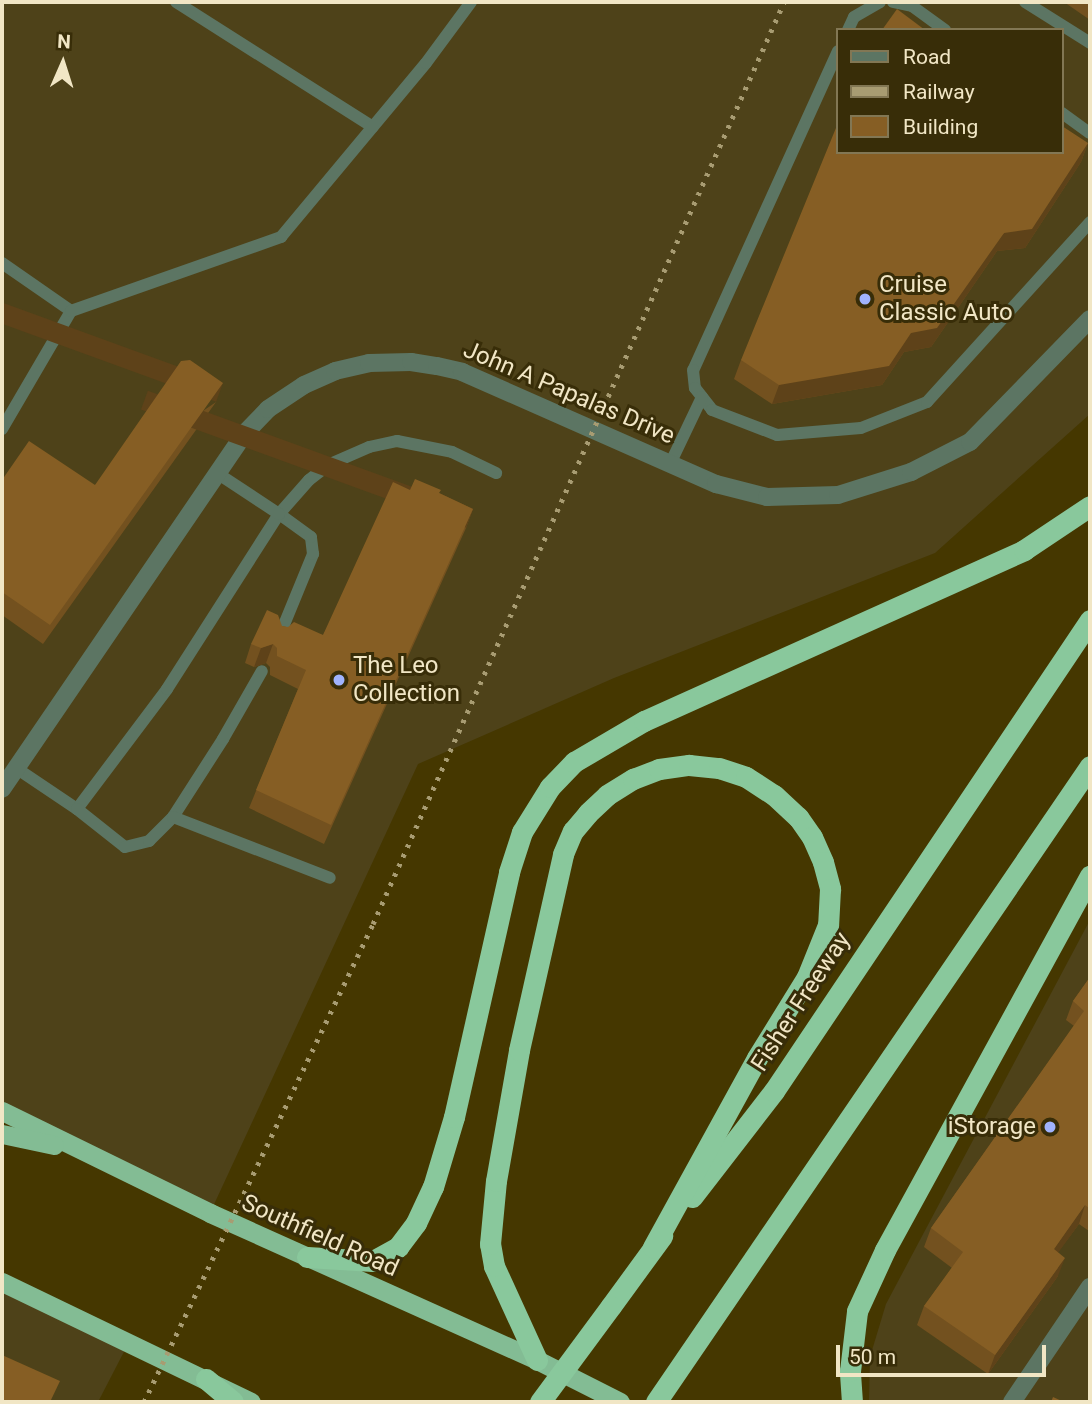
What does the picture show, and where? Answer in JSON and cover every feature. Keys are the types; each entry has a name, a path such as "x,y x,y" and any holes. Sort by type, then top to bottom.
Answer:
{"highway":[{"path":"307,1257 373,1261 398,1247 416,1223 433,1186 454,1117 509,872 522,832 537,807 574,762 644,721 1014,555 1090,506"},
{"name":"Fisher Freeway","path":"540,1402 653,1247 774,1091 1090,620"},
{"path":"537,1360 494,1266 490,1244 496,1181 519,1050 563,854 573,831 588,813 607,795 633,779 659,769 679,766 719,768 746,777 774,795 798,817 812,837 823,862 830,889 829,916 807,978 757,1058 653,1247"},
{"path":"656,1402 1090,766"},
{"path":"852,1402 849,1371 857,1311 885,1250 1090,875"},
{"name":"Southfield Road","path":"2,1111 307,1257 537,1360 621,1402"},
{"path":"2,1134 82,1151"},
{"path":"2,1282 251,1402"},
{"path":"206,1379 233,1402"}],"street":[{"name":"John A Papalas Drive","path":"2,789 245,433 268,409 304,385 335,371 369,363 411,362 462,372 716,484 768,496 838,495 911,472 970,442 1090,319"},
{"path":"1012,1402 1090,1287"}],"lane":[{"path":"176,2 373,127"},
{"path":"2,429 71,311 281,237 426,63 471,2"},
{"path":"849,28 854,18 880,2"},
{"path":"893,2 912,6 942,28"},
{"path":"1025,2 1090,43"},
{"path":"836,55 693,370 695,388 712,410 777,435 861,428 928,402 1090,222"},
{"path":"1064,114 1090,133"},
{"path":"2,262 71,311"},
{"path":"671,463 702,397"},
{"path":"77,809 167,689 279,514 309,480 328,465 369,447 397,441 452,452 496,473"},
{"path":"217,473 311,537 313,554 279,637"},
{"path":"16,768 77,809 125,847 149,841 173,817 262,671"},
{"path":"173,817 330,878"}],"shaded area":[{"path":"2,2 1090,2 1090,414 935,553 614,678 418,764 210,1213 2,1111"},
{"path":"1090,920 1090,1402 869,1402 870,1357 886,1304"},
{"path":"2,1282 129,1342 98,1402 2,1402"}],"building":[{"path":"897,9 922,28 883,28"},
{"name":"Cruise Classic Auto","path":"1064,127 1088,143 1032,229 1004,233 937,328 911,333 889,366 779,385 741,360 836,128 836,154 1064,154"},
{"path":"190,360 223,383 50,625 2,592 2,480 29,441 95,485 181,361"},
{"name":"The Leo Collection","path":"415,479 441,490 439,493 473,509 331,825 256,790 306,670 277,656 277,648 273,644 261,648 251,644 267,610 278,615 282,626 288,627 294,622 323,635 393,482 410,490"},
{"name":"iStorage","path":"1090,977 1090,1209 1085,1205 1054,1249 1065,1258 995,1355 924,1306 963,1252 931,1228 1084,1011 1073,1001"},
{"path":"2,1355 60,1381 50,1402 2,1402"},
{"path":"1053,1397 1064,1402 1051,1402"}],"railway":[{"path":"144,1402 373,924 784,2"}],"place":[{"name":"Cruise Classic Auto","path":"865,299"},
{"name":"The Leo Collection","path":"339,680"},
{"name":"iStorage","path":"1050,1127"}]}
